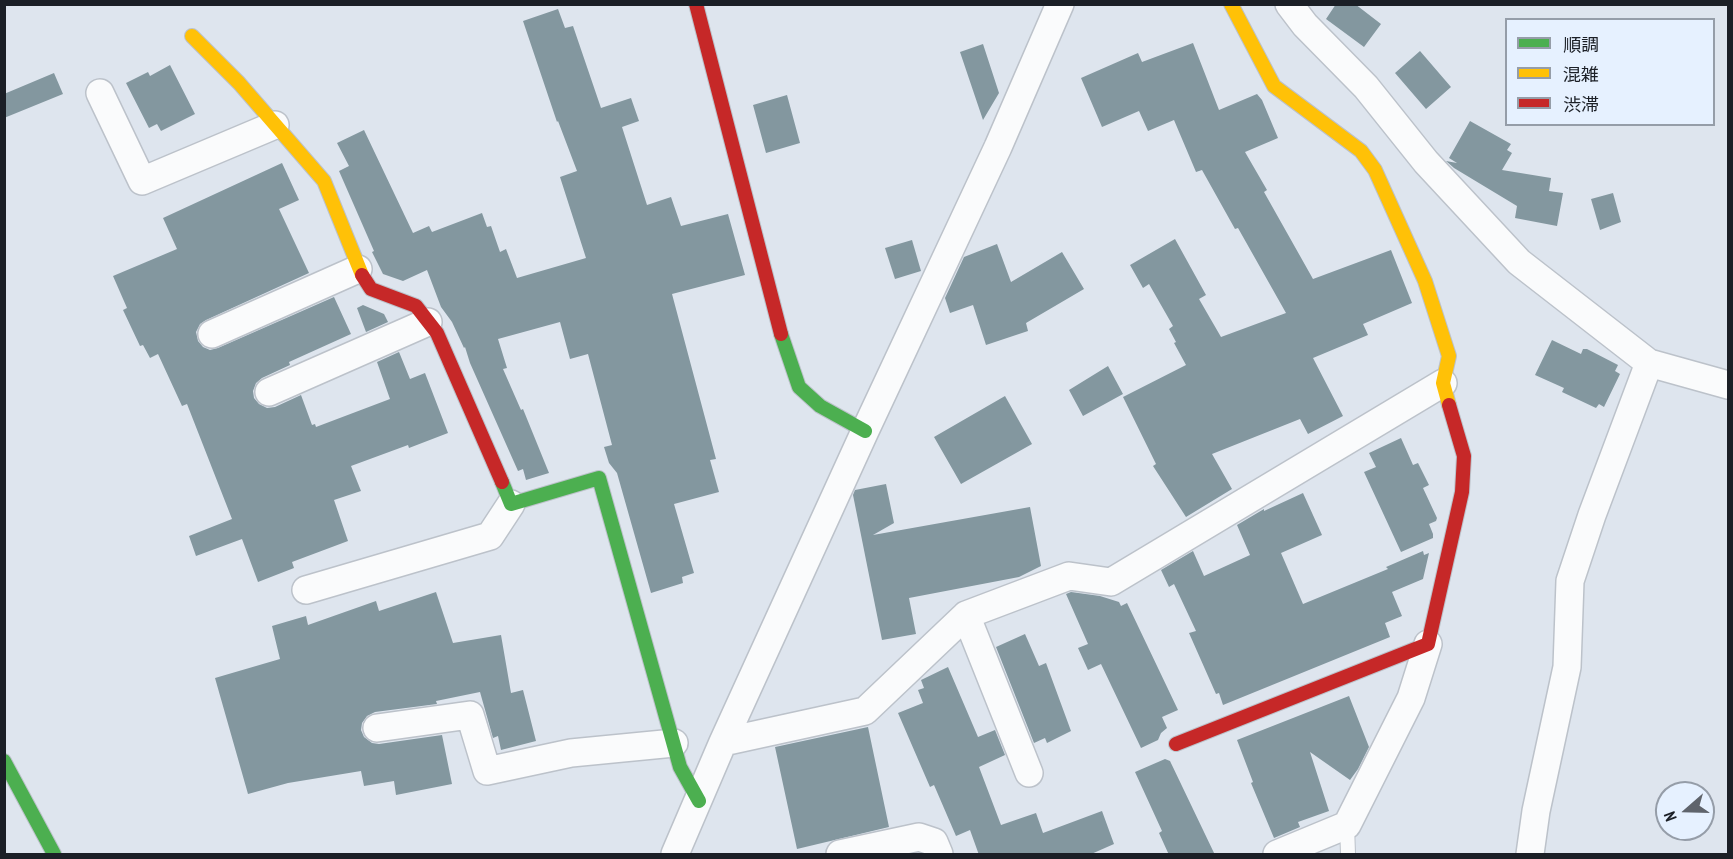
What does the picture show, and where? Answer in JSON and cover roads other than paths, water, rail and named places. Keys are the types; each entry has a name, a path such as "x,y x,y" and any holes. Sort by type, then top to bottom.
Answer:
{"street":[{"path":"696,4 779,327 800,387 820,406 865,430"},
{"path":"675,855 723,742 865,430 998,147 1060,4"},
{"path":"1231,4 1274,87 1361,151 1375,170 1425,281 1449,356 1443,383 1464,456 1462,492 1428,644 1411,698 1347,825 1277,855"},
{"path":"1289,4 1305,25 1366,87 1426,162 1520,262 1649,363 1728,385"},
{"path":"192,36 239,83 324,181 358,269 371,289 417,306 437,333 511,504"},
{"path":"100,93 142,181 275,125"},
{"path":"212,334 358,269"},
{"path":"269,392 428,322"},
{"path":"1530,855 1536,811 1567,667 1570,582 1592,515 1649,363"},
{"path":"723,742 865,711 966,615 1069,576 1111,582 1443,383"},
{"path":"306,590 490,536 511,504 599,478 680,766 699,801"},
{"path":"966,615 1029,773"},
{"path":"1176,744 1428,644"},
{"path":"376,728 470,715 487,771 571,753 674,743"},
{"path":"4,761 54,855"},
{"path":"840,855 919,837 934,842 939,855"}],"lane":[{"path":"1347,825 1348,855"}]}
